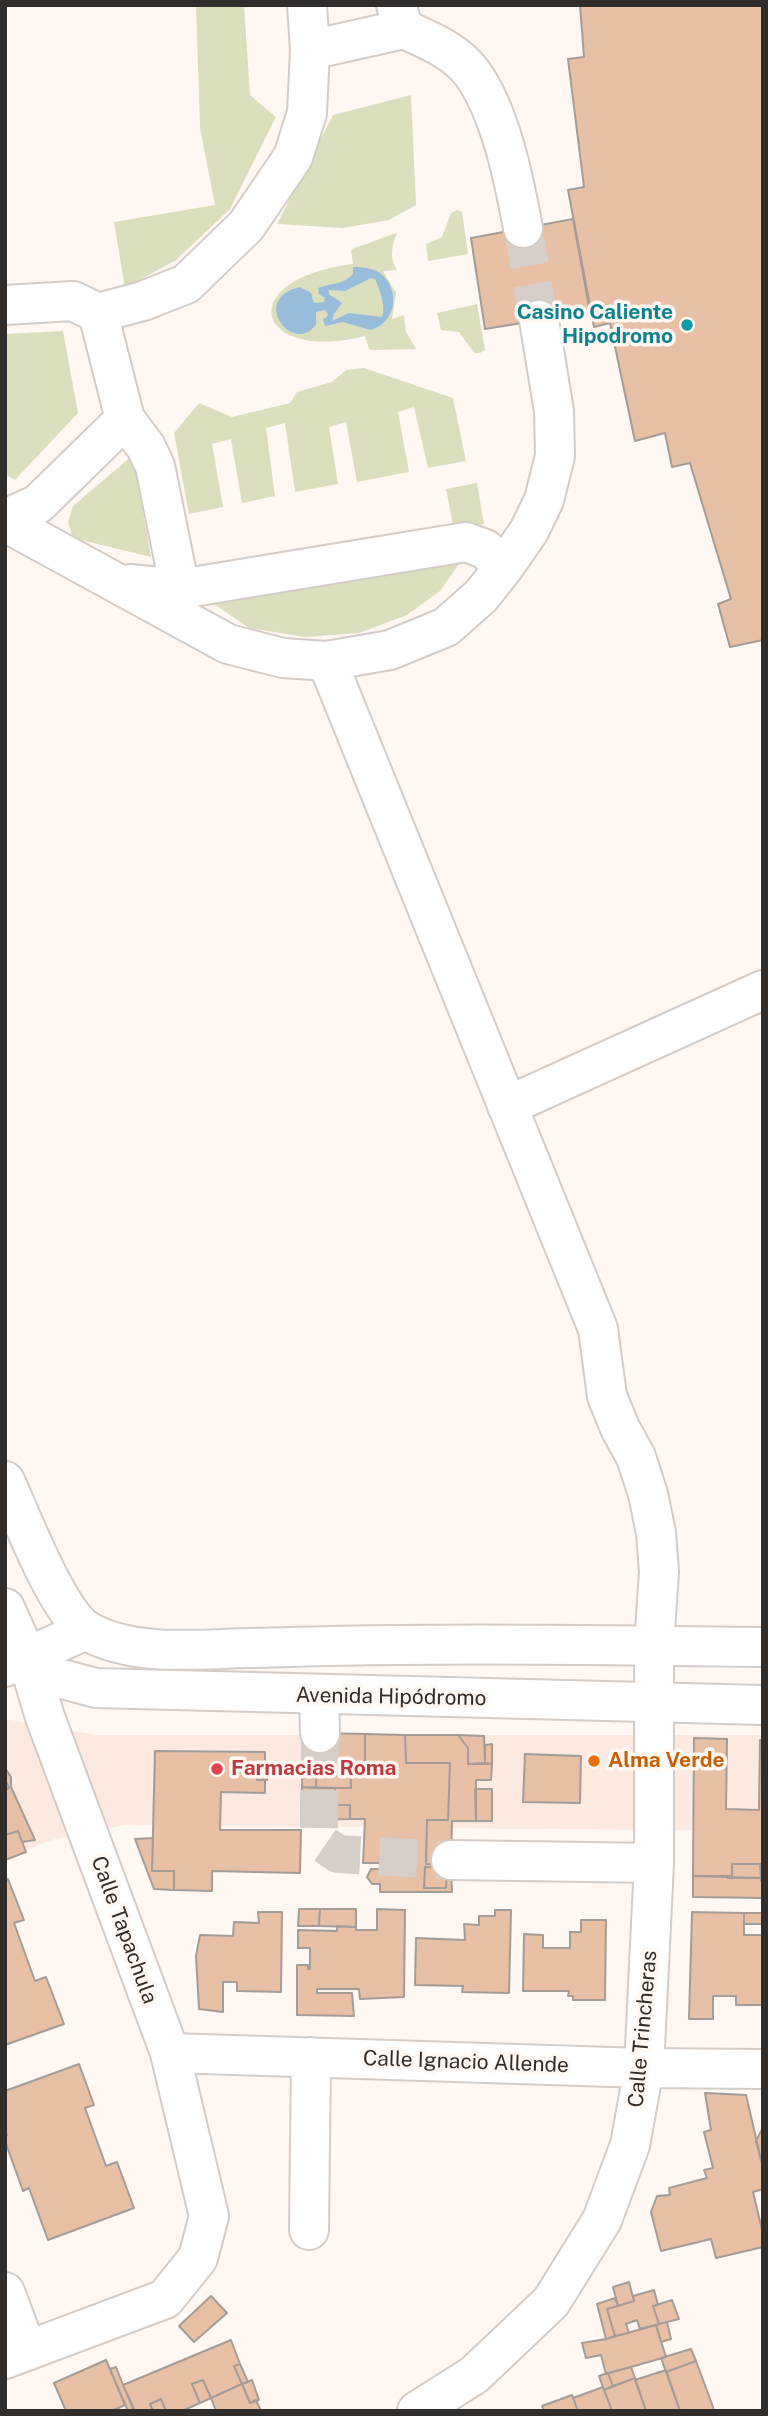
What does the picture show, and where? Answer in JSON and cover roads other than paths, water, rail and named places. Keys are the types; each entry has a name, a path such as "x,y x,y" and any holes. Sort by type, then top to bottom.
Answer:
{"street":[{"path":"5,305 73,302 98,313 143,301 186,284 246,226 293,157 307,113 310,50 307,5"},
{"path":"310,50 400,17 471,71 487,99 501,136 514,179 523,228"},
{"path":"98,313 124,419 146,447 155,466 180,589"},
{"path":"5,520 228,644 283,658 327,661 390,650 446,627 481,596 529,531 544,500 555,456 554,411 539,320"},
{"path":"5,520 38,504 124,419"},
{"path":"117,583 180,589 466,542 485,550 504,567"},
{"path":"327,661 507,1106 763,990"},
{"name":"Calle Trincheras","path":"417,2411 474,2375 551,2302 602,2220 630,2145 644,2068 654,1863 654,1646 659,1572 656,1533 648,1494 636,1457 640,1417 636,1397 618,1353 598,1329 507,1106"},
{"path":"5,1480 53,1583 70,1613 86,1630 113,1642 160,1648 399,1644 763,1647"},
{"name":"Calle Tapachula","path":"5,1608 16,1662 45,1717 170,2053 209,2216 198,2258 165,2299 16,2355"},
{"path":"16,1662 86,1630"},
{"name":"Avenida Hipódromo","path":"16,1662 51,1676 96,1688 763,1705"},
{"path":"319,1695 320,1733"},
{"path":"451,1860 654,1863"},
{"name":"Calle Ignacio Allende","path":"170,2053 644,2068 763,2069"},
{"path":"309,2230 311,2057"},
{"path":"5,2292 16,2355"}],"water":[{"path":"353,267 374,270 387,280 391,288 391,313 379,326 370,330 343,322 325,326 323,319 328,314 325,310 316,312 316,324 307,332 297,334 288,330 281,322 277,313 278,302 285,293 300,287 311,293 314,303 324,302 325,298 319,294 318,288 341,282 353,274","holes":["371,278 375,279 383,303 382,317 349,313 332,321 342,303 330,295 328,290 345,291"]}],"tunnel":[{"path":"523,228 539,320"},
{"path":"320,1733 319,1828 322,1843 338,1854 451,1860"}],"place":[{"name":"Casino Caliente Hipodromo","path":"687,325"},
{"name":"Alma Verde","path":"594,1761"},
{"name":"Farmacias Roma","path":"217,1769"}]}
